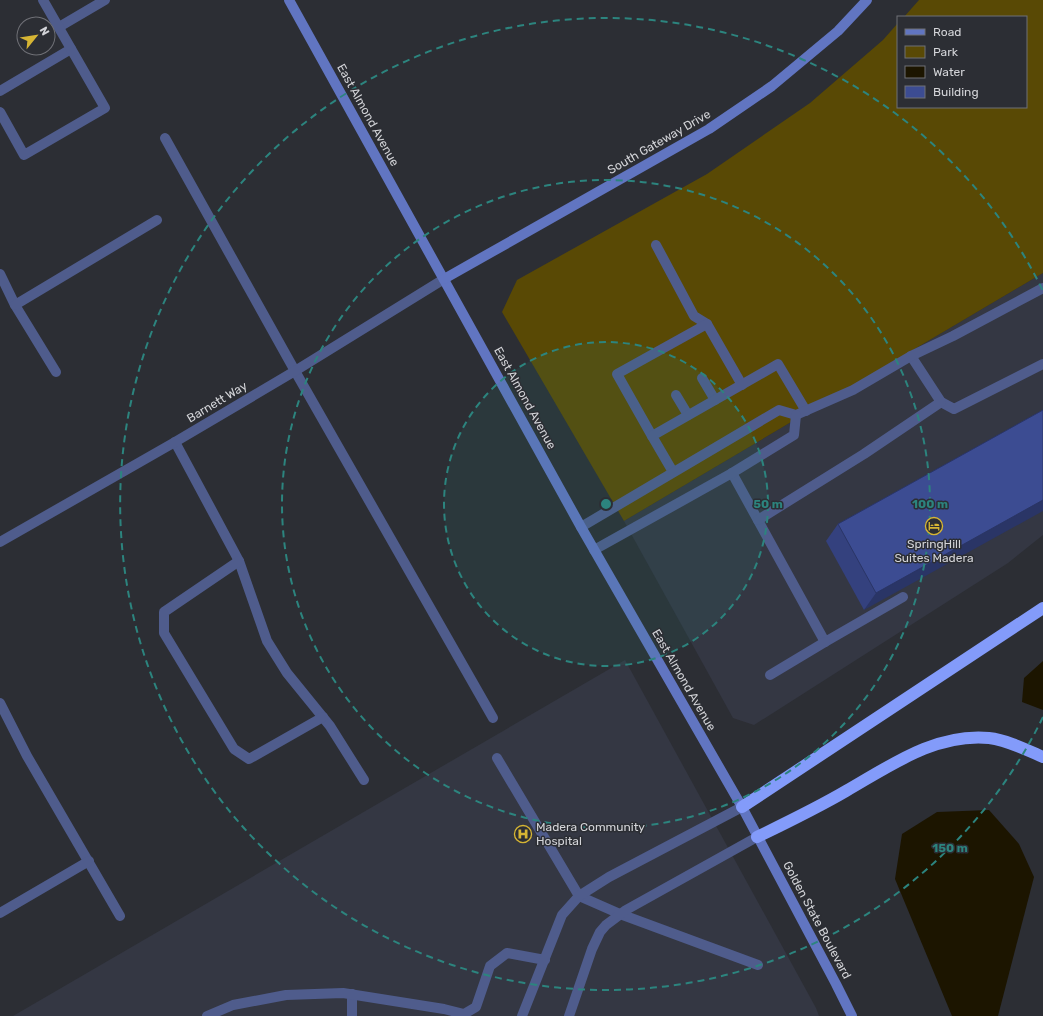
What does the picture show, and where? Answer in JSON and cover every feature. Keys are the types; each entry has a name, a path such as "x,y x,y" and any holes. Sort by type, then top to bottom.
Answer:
{"highway":[{"path":"742,807 1043,608"},
{"path":"758,837 819,807 903,758 929,746 960,739 989,738 1023,748 1043,757"}],"main road":[{"name":"East Almond Avenue","path":"289,0 581,527 758,837"},
{"name":"South Gateway Drive","path":"444,279 715,124 772,86 838,31 867,0"},
{"name":"Golden State Boulevard","path":"758,837 852,1016"}],"street":[{"path":"0,112 24,155 105,108 43,0"},
{"path":"59,27 105,0"},
{"path":"0,91 71,48"},
{"path":"164,138 493,718"},
{"path":"15,305 157,220"},
{"path":"656,245 694,316 707,324 742,385"},
{"path":"0,274 15,305 56,372"},
{"name":"Barnett Way","path":"0,542 175,442 295,371 444,279"},
{"path":"581,527 779,410 796,415 853,390 912,356 1043,288"},
{"path":"673,472 617,374 655,358 682,344 707,324"},
{"path":"912,356 941,402 954,409 1043,364"},
{"path":"652,436 778,364 806,411"},
{"path":"702,378 715,400"},
{"path":"676,395 688,416"},
{"path":"758,520 864,454 941,402"},
{"path":"594,550 732,473 794,434 796,415"},
{"path":"175,442 239,561 267,641 287,673 330,726 364,780"},
{"path":"732,473 825,642"},
{"path":"239,561 164,612 164,633 234,749 249,759 323,717"},
{"path":"770,675 903,597"},
{"path":"0,703 27,756 120,916"},
{"path":"497,758 579,896 620,914 758,965"},
{"path":"522,1016 562,916 579,896 609,877 742,807"},
{"path":"569,1016 592,949 600,932 620,914 758,837"},
{"path":"0,913 89,861"},
{"path":"206,1016 233,1006 286,995 343,993 444,1009 464,1014 476,1007 490,966 507,952 545,960"},
{"path":"352,994 352,1016"}],"shaded area":[{"path":"1043,273 1043,535 1008,563 754,725 733,718 624,521"},
{"name":"Madera Community Hospital","path":"625,660 819,1016 13,1016"}],"green space":[{"path":"919,0 1043,0 1043,273 624,521 502,312 517,280 707,174 810,103 883,40 897,24 897,108 1027,108 1027,16 905,16"}],"water":[{"path":"1043,661 1043,710 1022,702 1024,678"},
{"path":"989,810 1019,844 1034,877 998,1016 952,1016 895,879 902,834 937,812"}],"building":[{"name":"SpringHill Suites Madera","path":"1043,410 1043,500 876,593 838,524"}],"place":[{"name":"SpringHill Suites Madera","path":"934,526"},
{"name":"Madera Community Hospital","path":"523,834"}]}
